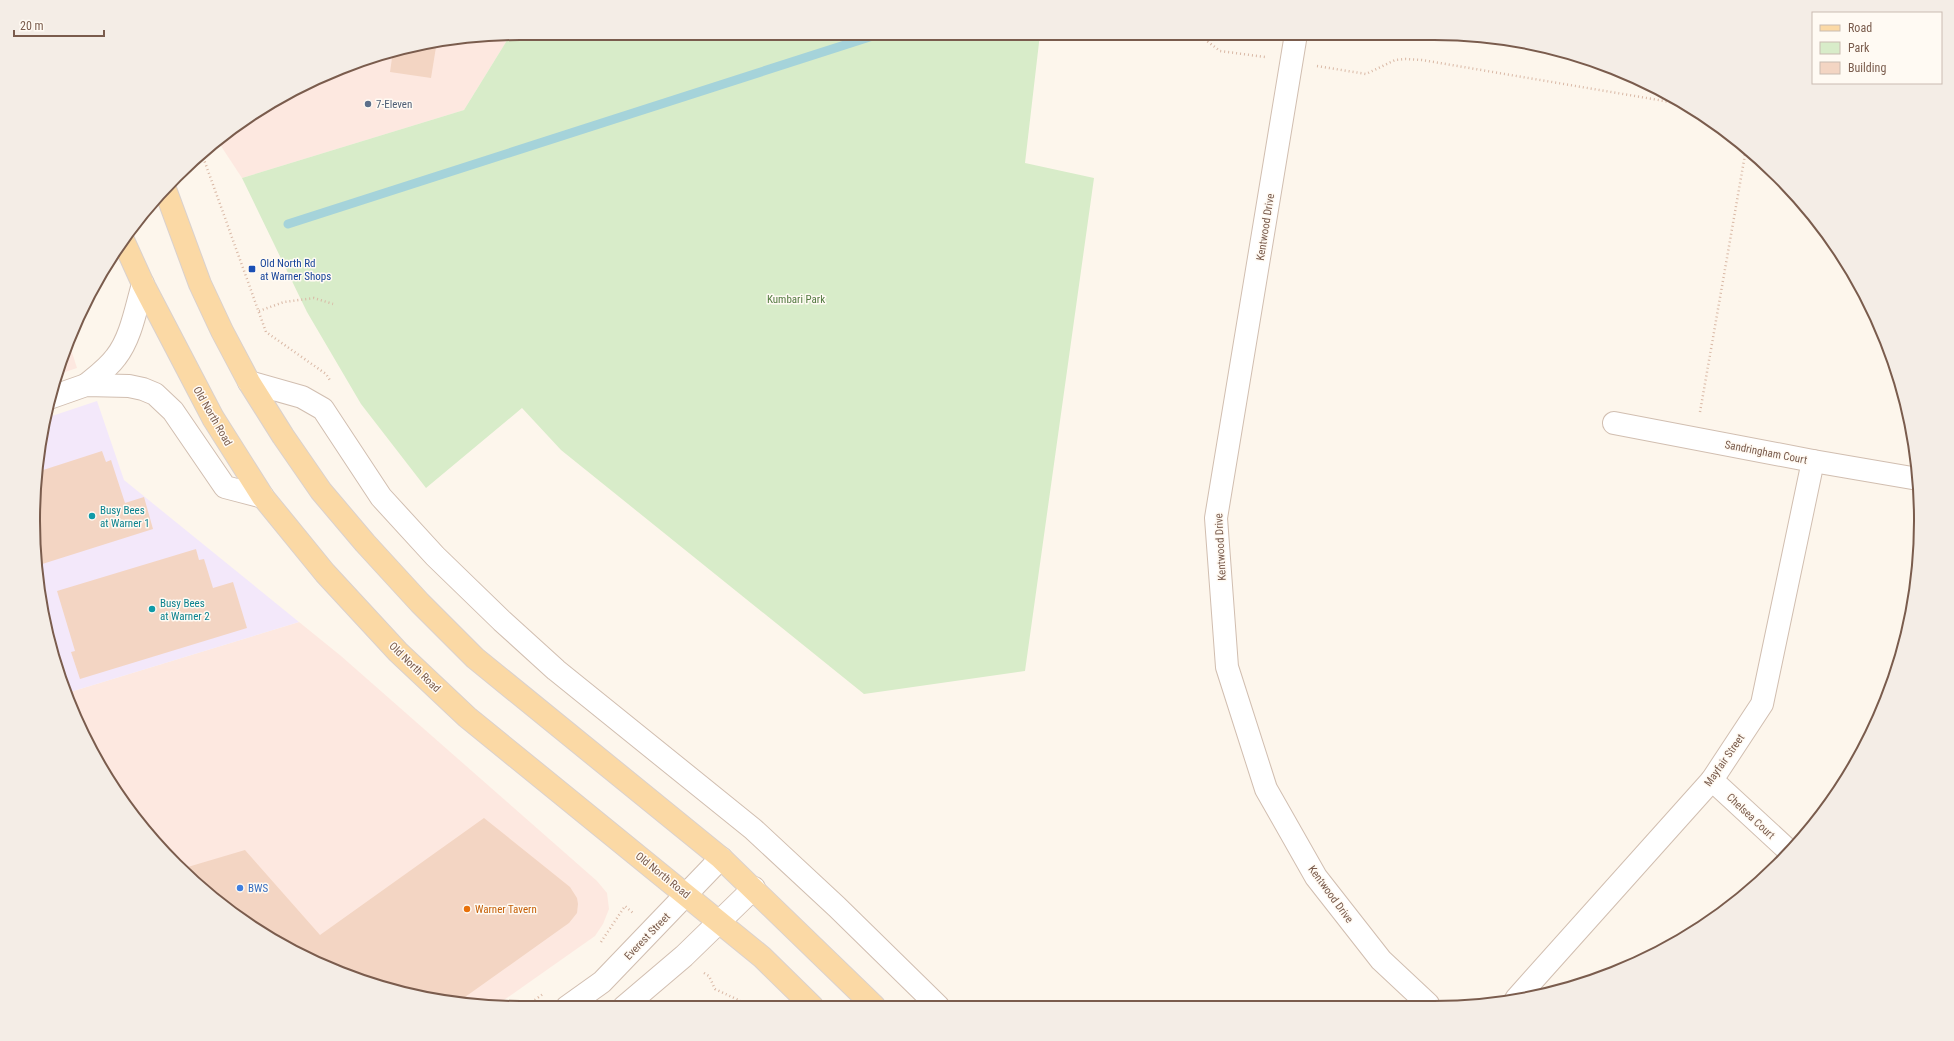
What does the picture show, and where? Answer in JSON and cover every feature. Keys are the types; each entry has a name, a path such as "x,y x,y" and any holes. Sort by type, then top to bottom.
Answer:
{"main road":[{"path":"168,195 200,284 222,331 249,382 283,436 321,491 366,543 420,603 475,658 721,858 754,888 869,1001"},
{"name":"Old North Road","path":"126,247 143,284 213,418 263,497 348,598 398,652 468,717 688,895 762,957 807,1001"}],"street":[{"name":"Kentwood Drive","path":"1295,40 1216,518 1227,667 1266,789 1316,877 1381,960 1425,1001"},
{"path":"56,395 86,385 109,366 117,356 130,328 143,284"},
{"path":"249,382 302,397 323,409 381,497 435,556 502,622 556,670 753,829 837,907 933,1001"},
{"path":"86,385 129,386 143,389 155,394 173,411 225,487 263,497"},
{"name":"Sandringham Court","path":"1614,423 1813,461 1912,478"},
{"name":"Mayfair Street","path":"1521,993 1712,780 1762,704 1813,461"},
{"name":"Chelsea Court","path":"1712,780 1785,847"},
{"name":"Everest Street","path":"575,1001 602,982 688,895 721,858"},
{"path":"630,1001 684,956 754,888"}],"path":[{"path":"1206,40 1220,51 1292,61 1366,74 1395,60 1422,60 1670,102"},
{"path":"1695,439 1745,155"},
{"path":"204,159 266,332 326,374 335,388"},
{"path":"259,311 284,302 314,298 333,304"},
{"path":"600,943 625,906"},
{"path":"715,989 740,1001"},
{"path":"534,1001 544,994"}],"shaded area":[{"name":"7-Eleven","path":"507,40 464,110 242,178 220,145 280,104 337,77 396,56 458,44"},
{"path":"72,351 77,368 64,372"},
{"path":"97,401 124,480 299,622 72,691 56,645 49,614 41,552 41,489 44,458 51,416"},
{"path":"299,622 341,656 597,881 607,893 609,909 603,924 595,936 503,1000 458,997 427,992 396,985 337,964 280,937 254,920 228,902 181,860 139,813 104,761 72,691"}],"green space":[{"name":"Kumbari Park","path":"507,40 1039,40 1025,163 1094,178 1025,671 864,694 561,450 522,408 426,488 361,404 307,312 242,178 464,110"}],"building":[{"path":"436,48 431,78 390,72 392,57"},
{"name":"Busy Bees at Warner 1","path":"102,451 106,462 111,460 125,503 144,497 153,529 42,564 40,520 43,470"},
{"name":"Busy Bees at Warner 2","path":"196,549 199,560 204,559 213,588 233,582 247,628 80,679 71,652 75,651 57,591"},
{"name":"Warner Tavern","path":"484,818 570,887 577,898 578,904 577,913 569,923 464,998 427,992 396,985 337,964 308,951 280,937 228,902 188,867 245,850 320,935"}],"waterway":[{"path":"288,224 860,40"}],"place":[{"name":"7-Eleven","path":"368,104"},
{"name":"Old North Rd at Warner Shops","path":"252,269"},
{"name":"Busy Bees at Warner 1","path":"92,516"},
{"name":"Busy Bees at Warner 2","path":"152,609"},
{"name":"BWS","path":"240,888"},
{"name":"Warner Tavern","path":"467,909"}]}
